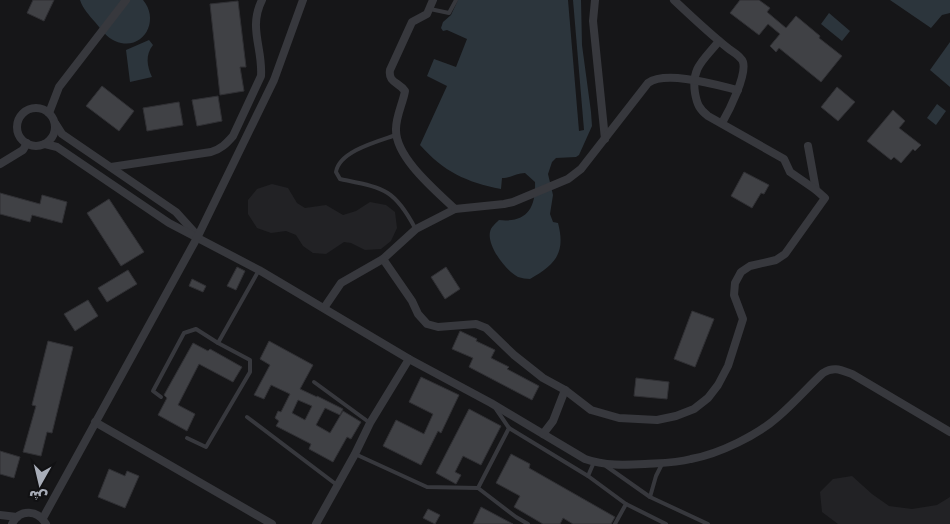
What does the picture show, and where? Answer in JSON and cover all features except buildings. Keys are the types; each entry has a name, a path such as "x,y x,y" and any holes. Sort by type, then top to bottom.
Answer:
{"street":[{"path":"49,113 59,87 126,0"},
{"path":"111,167 210,152 226,144 233,136 261,76 262,67 255,26 258,8 262,0"},
{"path":"12,524 22,514 33,513 45,521 95,422 198,236 274,80 303,0"},
{"path":"432,0 427,14 412,22 390,70 391,80 405,91 396,135 402,153 410,163 455,208"},
{"path":"596,0 593,21 605,139"},
{"path":"674,0 742,61 738,90 731,108 722,123"},
{"path":"383,259 412,301 418,314 427,324 438,327 476,324 486,328 514,355 543,378 565,390 592,410 619,418 657,420 676,416 694,409 708,398 718,385 728,366 743,319 734,295 735,282 741,272 750,266 776,260 785,254 825,198 790,172 784,159 708,116 699,108 693,80 697,68 719,41"},
{"path":"324,308 341,283 383,259 416,229 455,208 504,204 568,179 581,169 651,81 660,79 693,80 738,90"},
{"path":"55,123 53,135 45,144 39,146 26,143 18,134 17,127 21,115 32,108 38,108 49,113 62,134 176,212 198,236"},
{"path":"0,164 22,150 26,143"},
{"path":"45,144 57,147 169,222 259,270 409,359 491,402 585,459 594,462 625,466 662,463 692,459 734,444 759,431 779,416 823,373 830,369 838,369 852,374 950,432"},
{"path":"808,146 816,190"},
{"path":"316,524 370,423 409,359"},
{"path":"543,434 553,422 565,390"},
{"path":"95,422 272,524"},
{"path":"0,515 18,517"}],"lane":[{"path":"430,9 449,13 456,0"},
{"path":"396,135 364,146 351,154 339,164 336,172 340,179 379,187 392,195 402,205 416,229"},
{"path":"218,343 259,270"},
{"path":"161,397 153,390 184,332 196,329 250,360 250,372 206,447 187,438"},
{"path":"314,382 370,423"},
{"path":"491,402 509,428 588,476 626,504 666,524"},
{"path":"247,417 338,485"},
{"path":"478,488 509,428"},
{"path":"355,454 427,487 478,488 528,524"},
{"path":"588,476 594,462"},
{"path":"650,497 662,463"},
{"path":"603,464 650,497 708,524"},
{"path":"615,524 626,504"}],"shaded area":[{"path":"80,0 143,0 148,8 150,17 146,33 133,43 125,44 109,38 86,12"},
{"path":"458,0 581,0 582,45 592,126 579,155 576,157 556,158 552,162 548,174 553,195 550,214 553,222 558,223 561,242 552,263 530,279 518,277 503,264 491,244 490,232 499,220 517,219 528,212 534,199 535,182 525,173 502,178 501,189 477,183 447,169 420,145 447,86 427,76 434,59 456,67 467,39 447,30 443,31 441,28 443,22 451,15"},
{"path":"890,0 950,0 950,13 942,15 931,28"},
{"path":"829,13 850,31 842,41 821,24"},
{"path":"149,40 153,45 150,49 148,61 152,77 130,82 126,50"},
{"path":"950,42 950,87 930,70"},
{"path":"937,104 946,111 936,125 927,118"},
{"path":"272,184 288,188 297,203 305,208 326,205 343,215 356,211 370,202 386,205 395,212 397,228 391,241 381,249 365,250 351,243 344,242 326,254 313,253 303,246 296,235 286,231 271,233 257,228 248,214 248,200 257,189"},
{"path":"852,476 889,506 912,509 937,505 950,497 950,524 838,524 822,512 820,492 833,479"}],"pier":[{"path":"568,0 573,0 584,130 579,131"}]}
